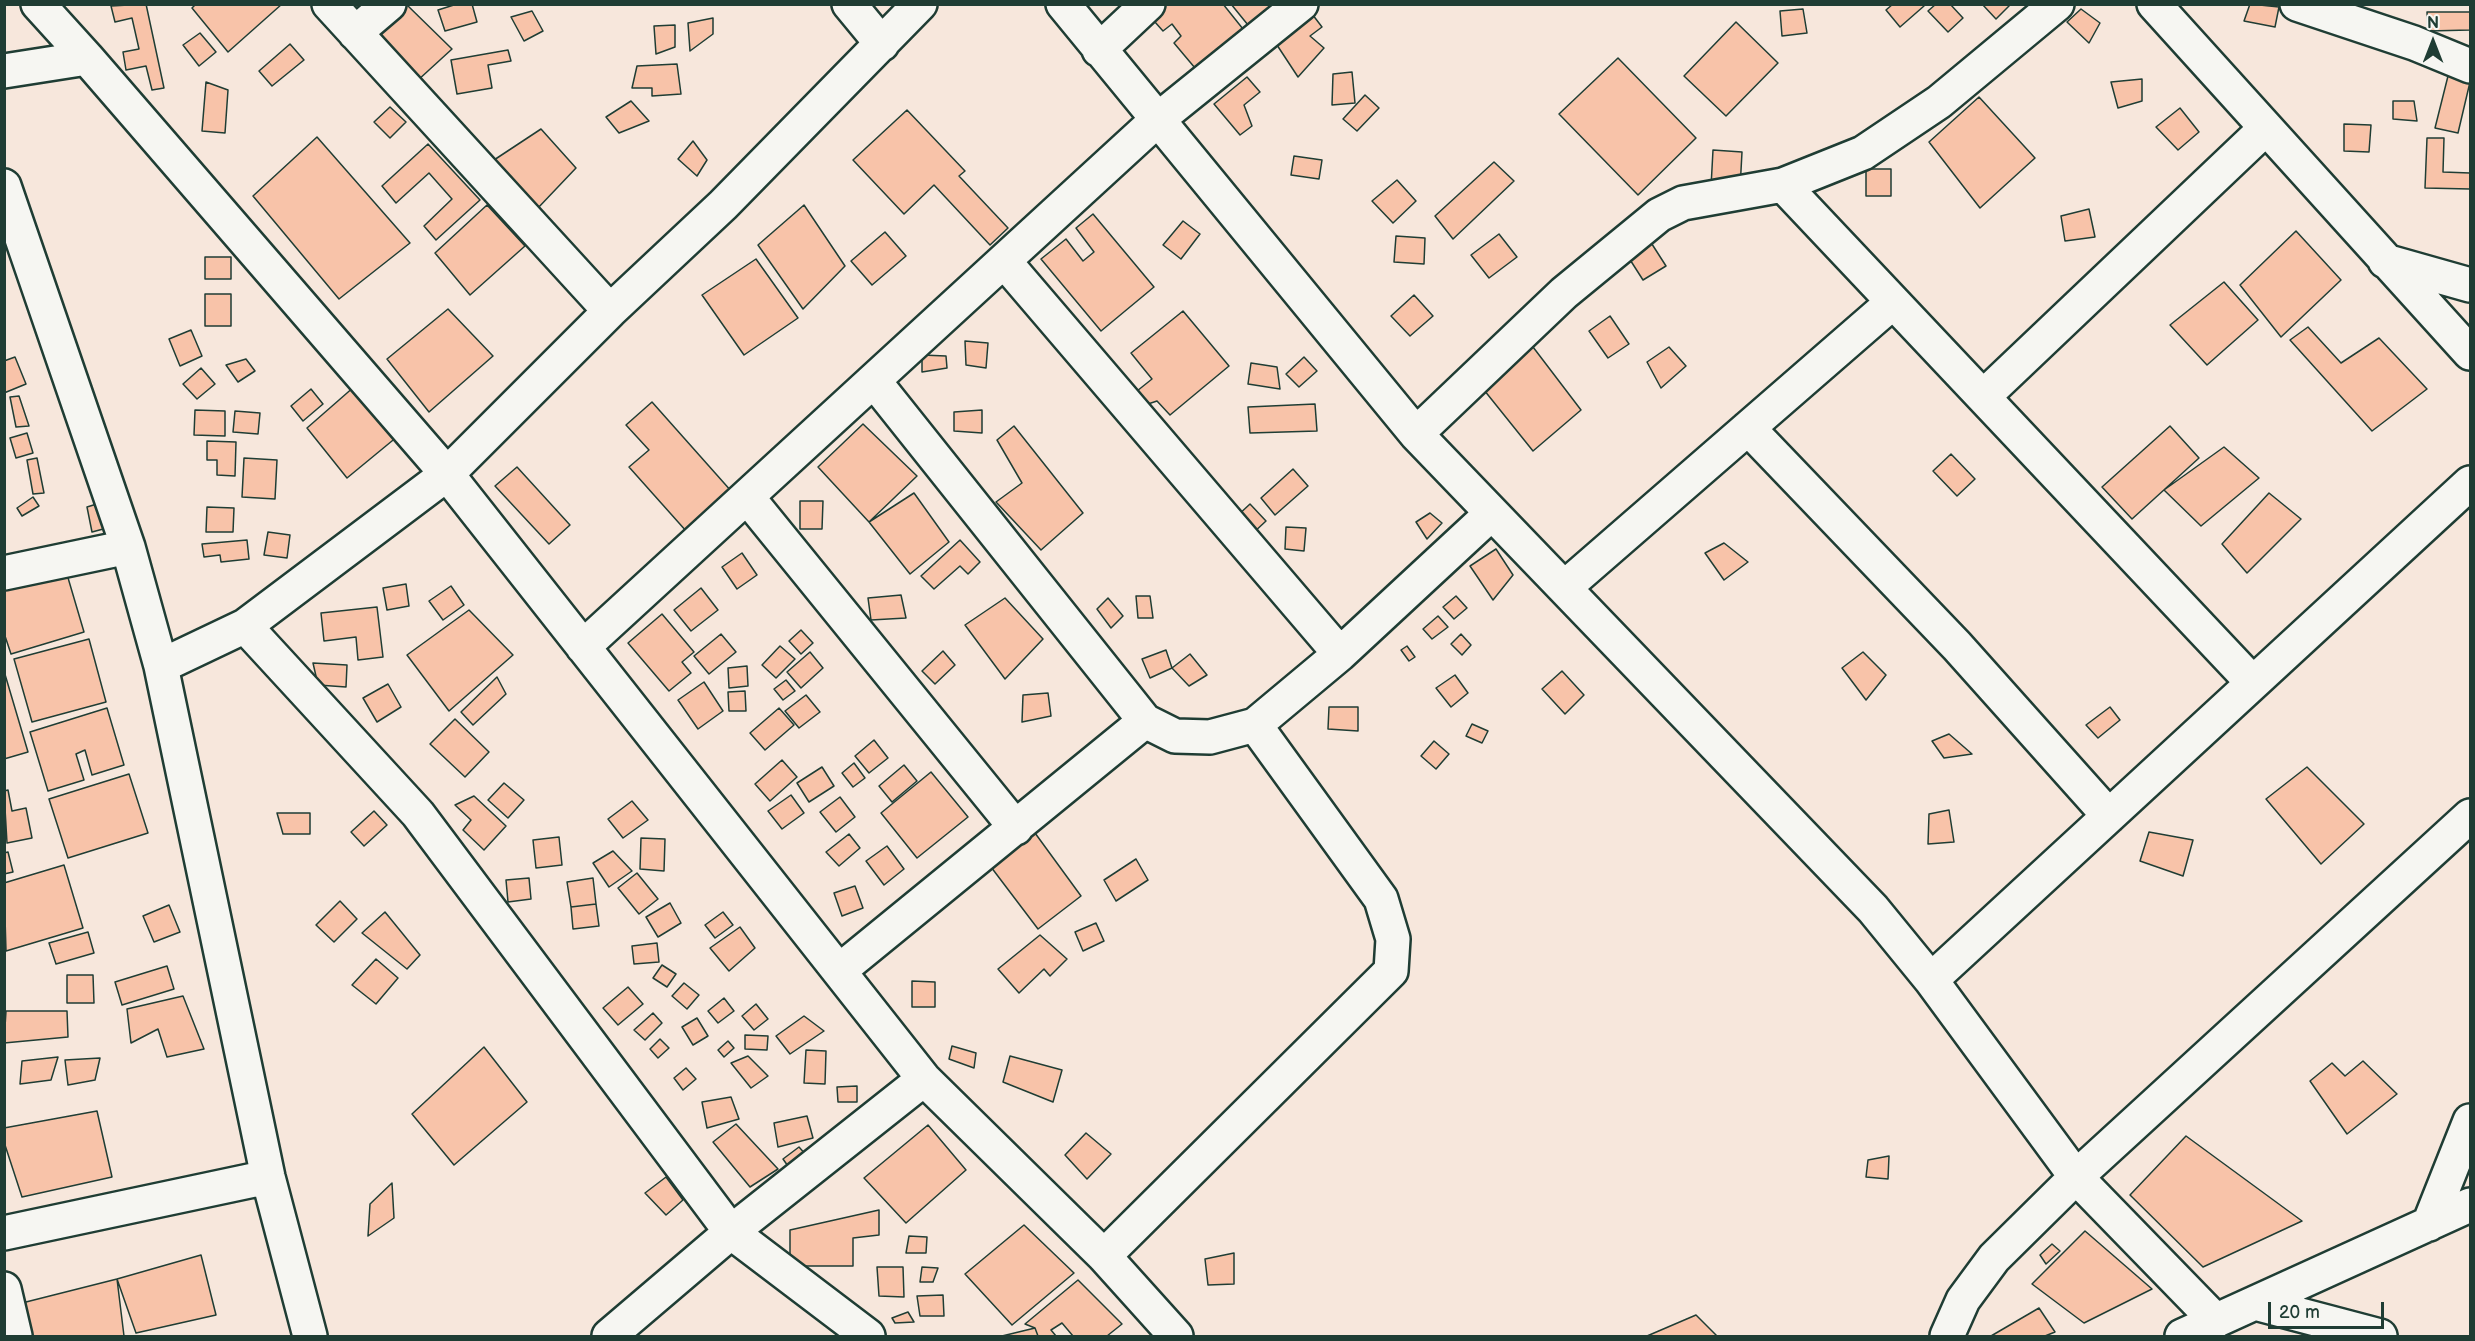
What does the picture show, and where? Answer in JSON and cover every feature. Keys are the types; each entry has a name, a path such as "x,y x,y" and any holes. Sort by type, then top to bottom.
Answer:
{"street":[{"path":"38,4 447,474 924,1079 1104,1256 1176,1336"},
{"path":"329,4 610,311"},
{"path":"355,33 389,4"},
{"path":"849,4 882,44"},
{"path":"161,666 245,626 447,474 610,311 723,205 920,4"},
{"path":"1063,4 1416,434 1873,909 1931,980 2076,1177 2216,1321"},
{"path":"1099,50 1148,4"},
{"path":"583,647 748,498 1156,120 1301,4"},
{"path":"1416,434 1564,293 1659,215 1683,203 1784,185 1863,153 1939,102 2057,4"},
{"path":"2297,4 2414,44 2470,66"},
{"path":"2165,10 2266,128 2470,353"},
{"path":"4,71 87,58"},
{"path":"1983,397 2266,128"},
{"path":"1784,185 2253,683"},
{"path":"4,186 128,547 161,666 267,1177 310,1336"},
{"path":"1004,261 1340,654"},
{"path":"2385,261 2470,285"},
{"path":"1564,588 1893,302"},
{"path":"874,381 1145,721 1175,736 1210,737 1255,725 1340,654 1492,513"},
{"path":"1748,428 1957,646 2109,816"},
{"path":"1931,980 2470,483"},
{"path":"748,498 1016,828"},
{"path":"4,573 128,547"},
{"path":"245,626 418,814 731,1232 868,1336"},
{"path":"839,971 1145,721"},
{"path":"1104,1256 1391,971 1393,939 1380,899 1255,725"},
{"path":"1947,1336 1963,1300 1994,1258 2076,1177 2470,816"},
{"path":"609,1336 731,1232 924,1079"},
{"path":"2429,1224 2470,1121"},
{"path":"4,1233 267,1177"},
{"path":"2182,1336 2470,1205"},
{"path":"4,1289 15,1336"},
{"path":"2255,1303 2329,1329 2380,1336"}],"building":[{"path":"146,4 164,88 152,90 146,66 126,70 123,52 139,49 132,18 115,22 111,6"},
{"path":"196,4 282,4 228,52 192,8"},
{"path":"406,4 452,49 417,81 374,36"},
{"path":"457,4 472,4 477,22 445,31 438,10"},
{"path":"1155,4 1223,4 1243,29 1195,68 1174,43 1181,36 1172,24 1163,31 1146,12"},
{"path":"1231,4 1272,4 1272,5 1248,25"},
{"path":"1893,4 1923,4 1924,6 1900,27 1886,10"},
{"path":"1936,4 1950,4 1963,18 1948,32 1928,11"},
{"path":"1982,4 2011,4 1996,19"},
{"path":"2250,4 2279,7 2275,27 2244,21"},
{"path":"1306,6 1322,27 1310,36 1324,48 1298,77 1275,42"},
{"path":"1803,9 1807,33 1782,36 1780,11"},
{"path":"2081,9 2100,23 2089,43 2067,22"},
{"path":"532,11 543,31 524,41 511,17"},
{"path":"2427,12 2470,12 2470,30 2428,31"},
{"path":"713,18 713,34 690,51 688,23"},
{"path":"1736,22 1778,63 1726,116 1684,76"},
{"path":"675,25 675,47 656,54 654,26"},
{"path":"200,33 216,52 199,66 183,45"},
{"path":"290,44 304,60 272,86 259,71"},
{"path":"508,50 511,61 488,65 492,88 457,94 451,60"},
{"path":"1618,58 1696,138 1638,195 1559,114"},
{"path":"677,64 681,94 652,96 652,88 632,88 637,66"},
{"path":"1352,72 1355,103 1332,105 1333,74"},
{"path":"2448,76 2470,82 2458,133 2435,128"},
{"path":"1247,77 1260,92 1244,105 1252,126 1240,135 1214,104"},
{"path":"2142,79 2142,101 2118,108 2111,82"},
{"path":"206,82 228,90 225,133 202,131"},
{"path":"1365,95 1379,108 1357,131 1343,119"},
{"path":"1979,97 2035,158 1980,208 1929,142"},
{"path":"631,101 649,121 619,133 606,117"},
{"path":"2393,101 2414,101 2417,121 2393,119"},
{"path":"390,107 406,122 390,138 374,122"},
{"path":"2180,108 2199,132 2178,150 2156,127"},
{"path":"907,110 965,171 959,176 1008,228 990,245 934,185 904,214 853,160"},
{"path":"2344,124 2371,125 2369,152 2344,151"},
{"path":"541,129 576,168 537,209 494,160"},
{"path":"317,137 410,243 339,299 253,196"},
{"path":"2427,138 2444,138 2443,172 2470,173 2470,189 2425,188"},
{"path":"693,141 707,160 697,176 678,159"},
{"path":"428,144 480,200 436,240 424,226 452,199 429,173 396,203 382,186"},
{"path":"1713,150 1742,152 1740,189 1711,187"},
{"path":"1294,156 1322,160 1319,179 1291,175"},
{"path":"1494,162 1514,181 1453,239 1435,216"},
{"path":"1866,169 1891,169 1891,196 1866,196"},
{"path":"1397,180 1416,201 1393,223 1372,201"},
{"path":"487,205 525,246 470,295 435,253"},
{"path":"804,205 845,266 803,309 758,245"},
{"path":"2089,209 2095,237 2065,241 2061,216"},
{"path":"1093,214 1154,287 1101,331 1041,259 1066,239 1083,261 1094,252 1076,228"},
{"path":"1183,221 1200,234 1181,259 1163,245"},
{"path":"2296,231 2341,280 2281,337 2240,285"},
{"path":"885,232 906,256 872,285 851,261"},
{"path":"1499,234 1517,257 1489,278 1471,255"},
{"path":"1396,236 1425,238 1424,264 1394,262"},
{"path":"1650,241 1666,266 1643,280 1627,255"},
{"path":"205,257 231,257 231,279 205,279"},
{"path":"756,259 798,318 744,355 702,295"},
{"path":"2224,282 2258,320 2207,365 2170,325"},
{"path":"205,294 231,294 231,326 205,326"},
{"path":"1414,295 1433,316 1410,336 1391,316"},
{"path":"448,309 493,356 429,412 387,359"},
{"path":"1183,311 1229,366 1170,415 1157,401 1148,404 1137,391 1152,379 1131,353"},
{"path":"1610,316 1629,344 1608,358 1589,331"},
{"path":"2308,327 2341,363 2379,338 2427,389 2372,431 2290,340"},
{"path":"191,330 202,356 180,366 169,339"},
{"path":"965,341 988,343 986,368 966,365"},
{"path":"1533,347 1581,410 1533,451 1480,385"},
{"path":"1669,347 1686,366 1661,388 1647,362"},
{"path":"922,355 946,356 947,368 922,372"},
{"path":"15,357 26,384 4,393 4,361"},
{"path":"1304,357 1317,371 1299,387 1286,374"},
{"path":"246,359 255,371 238,382 226,365"},
{"path":"1251,363 1277,367 1280,389 1248,384"},
{"path":"201,368 215,384 197,399 183,384"},
{"path":"355,386 398,436 347,478 307,428"},
{"path":"311,389 323,404 303,421 291,406"},
{"path":"19,396 29,426 16,427 10,397"},
{"path":"652,402 732,492 687,532 629,467 649,450 626,425"},
{"path":"1315,404 1317,431 1250,433 1248,407"},
{"path":"195,410 225,411 225,436 194,435"},
{"path":"982,410 982,433 954,431 954,412"},
{"path":"235,411 260,413 258,434 233,432"},
{"path":"863,424 917,476 869,522 818,467"},
{"path":"1014,426 1083,513 1041,550 996,502 1022,483 997,440"},
{"path":"2170,426 2199,458 2132,519 2102,487"},
{"path":"27,433 33,453 16,458 10,438"},
{"path":"207,441 236,442 235,476 217,475 217,460 207,460"},
{"path":"2224,447 2259,478 2201,526 2164,490"},
{"path":"1951,454 1975,479 1957,496 1933,471"},
{"path":"37,458 44,493 33,494 27,460"},
{"path":"244,458 277,460 275,499 242,497"},
{"path":"517,467 570,525 549,544 495,486"},
{"path":"1293,469 1308,486 1275,515 1261,498"},
{"path":"914,493 949,542 910,574 869,522"},
{"path":"2269,493 2301,519 2247,573 2222,544"},
{"path":"33,497 39,506 22,516 17,508"},
{"path":"800,501 823,501 822,529 800,529"},
{"path":"100,503 107,528 92,532 87,507"},
{"path":"1250,504 1266,521 1252,534 1236,517"},
{"path":"207,507 234,508 233,532 206,532"},
{"path":"1430,513 1442,523 1427,539 1416,522"},
{"path":"1286,527 1306,528 1304,551 1285,549"},
{"path":"268,532 290,535 287,558 264,555"},
{"path":"247,540 249,559 221,562 220,555 204,557 202,544"},
{"path":"960,540 980,562 968,574 960,566 934,589 921,576"},
{"path":"1724,543 1748,562 1724,580 1705,553"},
{"path":"1496,549 1513,575 1493,600 1470,566"},
{"path":"742,553 757,575 737,589 722,567"},
{"path":"66,571 84,632 11,654 4,633 4,590"},
{"path":"406,584 409,606 387,610 383,588"},
{"path":"451,586 464,605 443,620 429,601"},
{"path":"701,588 718,610 691,631 674,610"},
{"path":"901,595 906,618 871,620 868,598"},
{"path":"1136,596 1150,596 1153,618 1138,618"},
{"path":"1456,596 1467,608 1454,619 1443,607"},
{"path":"1005,598 1043,639 1005,679 965,625"},
{"path":"1108,598 1123,616 1111,628 1097,609"},
{"path":"377,607 383,657 358,660 356,637 324,641 321,613"},
{"path":"469,610 513,655 449,711 407,655"},
{"path":"662,614 694,652 682,662 691,673 669,691 628,643"},
{"path":"1438,616 1448,627 1432,639 1423,629"},
{"path":"801,630 813,643 801,654 789,641"},
{"path":"721,634 736,652 709,674 694,656"},
{"path":"1461,634 1471,645 1462,655 1451,644"},
{"path":"89,639 106,702 32,722 14,659"},
{"path":"780,646 795,659 776,678 762,665"},
{"path":"1407,646 1415,657 1409,661 1401,650"},
{"path":"1166,650 1172,668 1150,678 1142,659"},
{"path":"943,651 955,665 935,684 922,671"},
{"path":"810,652 823,668 801,688 787,672"},
{"path":"1863,652 1886,675 1866,700 1842,668"},
{"path":"1190,654 1207,675 1189,686 1172,668"},
{"path":"313,663 347,665 346,687 318,685"},
{"path":"747,666 748,686 729,688 728,668"},
{"path":"4,671 28,752 4,759"},
{"path":"1562,671 1584,695 1565,714 1542,689"},
{"path":"1455,675 1468,693 1451,707 1436,688"},
{"path":"497,677 506,694 473,725 461,712"},
{"path":"786,680 795,691 783,700 774,689"},
{"path":"704,682 723,711 698,729 678,700"},
{"path":"388,684 401,707 377,722 363,698"},
{"path":"745,691 746,711 729,711 728,692"},
{"path":"1048,693 1051,716 1022,722 1023,695"},
{"path":"806,695 820,712 799,728 785,711"},
{"path":"1329,707 1358,707 1358,731 1328,729"},
{"path":"2110,707 2120,720 2098,738 2086,725"},
{"path":"107,708 124,765 92,775 85,750 76,754 84,780 48,791 30,732"},
{"path":"779,708 794,725 765,750 750,733"},
{"path":"455,719 489,752 465,777 430,744"},
{"path":"1472,724 1488,731 1482,743 1466,736"},
{"path":"1949,734 1972,754 1944,758 1932,741"},
{"path":"874,740 888,758 869,773 855,756"},
{"path":"1434,741 1449,754 1436,769 1421,756"},
{"path":"782,760 797,777 770,801 755,784"},
{"path":"854,763 865,778 853,787 842,773"},
{"path":"904,765 917,781 892,802 879,786"},
{"path":"822,767 834,786 809,802 797,783"},
{"path":"2307,767 2364,824 2321,864 2266,799"},
{"path":"931,772 968,817 917,858 881,813"},
{"path":"129,774 148,833 68,858 49,799"},
{"path":"504,783 524,800 508,818 488,800"},
{"path":"8,790 12,811 26,808 32,838 7,843 4,791"},
{"path":"791,795 804,813 782,829 768,811"},
{"path":"474,796 506,826 484,850 463,830 471,820 455,805"},
{"path":"840,797 855,817 836,832 820,812"},
{"path":"632,801 648,820 623,838 608,819"},
{"path":"1949,810 1954,842 1928,844 1929,814"},
{"path":"374,811 387,825 364,846 351,832"},
{"path":"277,813 310,813 310,834 283,834"},
{"path":"2149,832 2193,840 2183,876 2140,861"},
{"path":"1035,833 1081,896 1038,929 991,867"},
{"path":"849,834 860,848 839,866 826,852"},
{"path":"559,837 562,865 536,868 533,840"},
{"path":"641,838 665,839 664,871 640,869"},
{"path":"887,846 904,869 884,885 866,861"},
{"path":"613,851 632,871 609,887 593,863"},
{"path":"8,852 13,872 4,874 4,853"},
{"path":"1136,859 1148,880 1116,901 1104,880"},
{"path":"64,865 83,928 6,951 4,883"},
{"path":"637,873 658,899 639,914 618,888"},
{"path":"529,878 531,899 508,902 506,880"},
{"path":"593,878 596,904 571,907 567,882"},
{"path":"855,886 863,908 842,916 834,893"},
{"path":"340,901 357,919 334,942 316,925"},
{"path":"670,903 681,923 658,937 646,917"},
{"path":"596,904 599,926 573,929 571,907"},
{"path":"169,905 180,932 154,942 143,916"},
{"path":"385,912 420,955 407,969 362,933"},
{"path":"723,912 733,925 715,938 705,925"},
{"path":"1096,923 1104,941 1083,951 1075,932"},
{"path":"740,927 755,948 729,971 710,948"},
{"path":"88,932 94,953 56,964 49,943"},
{"path":"1040,935 1067,959 1050,976 1044,969 1019,993 998,969"},
{"path":"657,943 659,962 634,964 632,946"},
{"path":"376,959 398,978 376,1004 352,985"},
{"path":"662,965 676,974 667,987 653,978"},
{"path":"167,966 174,989 122,1005 115,982"},
{"path":"67,975 93,975 94,1003 67,1003"},
{"path":"912,981 935,982 935,1007 912,1007"},
{"path":"684,983 699,995 687,1009 672,996"},
{"path":"628,987 643,1004 618,1025 603,1008"},
{"path":"183,996 204,1049 167,1057 158,1029 131,1043 127,1009"},
{"path":"724,998 734,1011 718,1023 708,1011"},
{"path":"756,1004 768,1019 754,1030 742,1016"},
{"path":"6,1011 67,1011 68,1037 4,1043"},
{"path":"653,1013 662,1023 645,1040 634,1030"},
{"path":"804,1016 824,1031 790,1054 776,1036"},
{"path":"697,1018 708,1036 693,1045 682,1027"},
{"path":"745,1035 768,1036 767,1050 745,1049"},
{"path":"660,1039 669,1048 658,1058 650,1049"},
{"path":"728,1041 734,1048 724,1057 718,1050"},
{"path":"952,1046 976,1053 974,1068 949,1059"},
{"path":"484,1047 527,1102 454,1165 412,1114"},
{"path":"806,1050 826,1051 825,1084 804,1083"},
{"path":"748,1056 768,1076 751,1088 731,1063"},
{"path":"1010,1056 1062,1070 1053,1102 1003,1082"},
{"path":"58,1057 51,1080 20,1084 22,1061"},
{"path":"100,1058 95,1080 68,1085 65,1060"},
{"path":"2363,1061 2397,1094 2347,1134 2310,1081 2332,1063 2345,1076"},
{"path":"686,1068 696,1079 683,1090 674,1078"},
{"path":"857,1086 857,1102 838,1102 837,1087"},
{"path":"731,1097 739,1119 707,1128 702,1102"},
{"path":"97,1111 112,1177 22,1197 4,1142 4,1128"},
{"path":"807,1116 813,1138 778,1147 774,1123"},
{"path":"736,1124 778,1169 750,1187 713,1142"},
{"path":"928,1125 966,1170 906,1223 864,1178"},
{"path":"1086,1133 1111,1154 1087,1179 1065,1155"},
{"path":"2186,1136 2302,1221 2203,1267 2130,1195"},
{"path":"799,1147 807,1156 790,1169 783,1159"},
{"path":"1889,1156 1888,1179 1866,1177 1868,1160"},
{"path":"666,1177 683,1200 666,1215 645,1193"},
{"path":"392,1183 394,1218 368,1236 370,1204"},
{"path":"879,1210 879,1235 853,1238 853,1266 790,1266 790,1230"},
{"path":"1024,1225 1074,1273 1012,1325 965,1274"},
{"path":"2085,1231 2152,1289 2084,1323 2032,1284"},
{"path":"909,1236 927,1237 926,1253 906,1253"},
{"path":"2052,1244 2060,1251 2046,1264 2040,1255"},
{"path":"1234,1253 1234,1284 1208,1285 1205,1259"},
{"path":"201,1255 216,1315 136,1333 117,1279"},
{"path":"877,1267 903,1267 904,1297 879,1296"},
{"path":"922,1267 938,1268 933,1282 920,1282"},
{"path":"117,1279 124,1336 33,1336 22,1303"},
{"path":"1078,1280 1122,1324 1107,1336 1073,1336 1062,1323 1051,1330 1056,1336 1038,1336 1035,1328 1025,1324"},
{"path":"943,1295 944,1316 920,1316 917,1296"},
{"path":"2039,1308 2055,1332 2045,1336 1991,1336"},
{"path":"908,1312 914,1322 895,1323 892,1318"},
{"path":"1696,1315 1717,1336 1647,1336"},
{"path":"1035,1328 1038,1336 1002,1336"}]}
